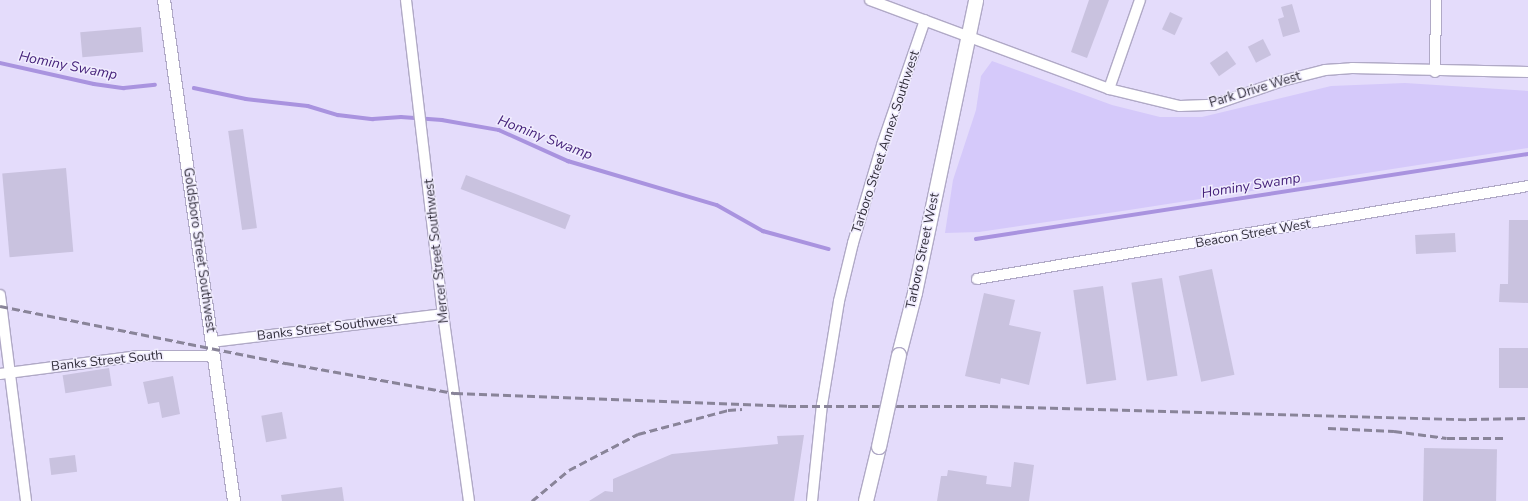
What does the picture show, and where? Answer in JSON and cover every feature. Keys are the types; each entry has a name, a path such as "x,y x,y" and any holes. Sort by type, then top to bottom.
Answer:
{"main road":[{"name":"Tarboro Street West","path":"866,501 899,355 915,293 976,0"}],"street":[{"name":"Goldsboro Street Southwest","path":"164,0 234,501"},
{"name":"Mercer Street Southwest","path":"406,0 421,106 443,314 469,501"},
{"name":"Park Drive West","path":"870,0 969,35 1109,89 1164,104 1194,107 1213,105 1282,81 1325,70 1352,68 1434,72 1528,72"},
{"path":"1109,89 1140,0"},
{"path":"1434,72 1436,0"},
{"name":"Tarboro Street Annex Southwest","path":"812,501 822,405 839,301 853,243 880,152 925,20"},
{"name":"Beacon Street West","path":"977,279 1528,186"},
{"path":"0,295 5,373 26,501"},
{"name":"Banks Street Southwest","path":"212,342 443,314"},
{"name":"Banks Street South","path":"5,373 139,356 214,356"}],"shaded area":[{"path":"992,61 1112,105 1160,117 1202,117 1331,86 1405,83 1528,91 1528,148 979,232 945,233 953,180 976,110 981,76"}],"building":[{"path":"1089,0 1109,0 1087,58 1071,52"},
{"path":"1292,4 1300,32 1283,37 1278,19 1284,17 1281,7"},
{"path":"1170,12 1183,18 1175,35 1162,29"},
{"path":"141,27 143,52 82,57 80,32"},
{"path":"1263,39 1271,55 1256,63 1248,47"},
{"path":"1227,51 1236,64 1219,76 1210,63"},
{"path":"243,129 257,228 242,230 228,131"},
{"path":"66,168 73,252 10,257 2,174"},
{"path":"466,175 571,215 565,229 461,189"},
{"path":"1509,220 1528,220 1528,303 1499,302 1500,284 1508,284"},
{"path":"1455,233 1456,252 1416,254 1415,235"},
{"path":"1212,269 1234,375 1201,382 1179,276"},
{"path":"1162,278 1177,376 1147,381 1131,283"},
{"path":"1103,286 1116,380 1087,384 1073,290"},
{"path":"984,293 1015,300 1009,325 1041,332 1029,385 1001,378 1000,384 965,376"},
{"path":"1499,348 1528,348 1528,388 1499,388"},
{"path":"109,368 112,386 65,393 63,375"},
{"path":"173,376 180,414 162,418 159,402 148,404 143,382"},
{"path":"282,412 287,439 266,442 261,416"},
{"path":"804,435 794,501 589,501 605,491 613,492 613,479 672,454 778,444 777,436"},
{"path":"1424,448 1497,449 1496,501 1423,501"},
{"path":"75,455 77,472 51,475 49,458"},
{"path":"1014,462 1034,465 1029,501 937,501 941,476 947,476 948,470 987,476 986,484 1011,487"},
{"path":"342,487 344,501 282,501 281,495"}],"waterway":[{"name":"Hominy Swamp","path":"0,63 94,84 124,88 155,85"},
{"name":"Hominy Swamp","path":"194,88 246,99 308,106 338,115 373,119 401,117 442,120 499,130 568,161 717,205 763,231 829,249"},
{"name":"Hominy Swamp","path":"976,239 1528,154"}],"railway":[{"path":"0,306 286,363 455,393 788,406 990,406 1469,419 1528,418"},
{"path":"532,501 569,470 638,434 728,410 742,409"},
{"path":"1328,428 1394,431 1447,438 1503,438"}]}
